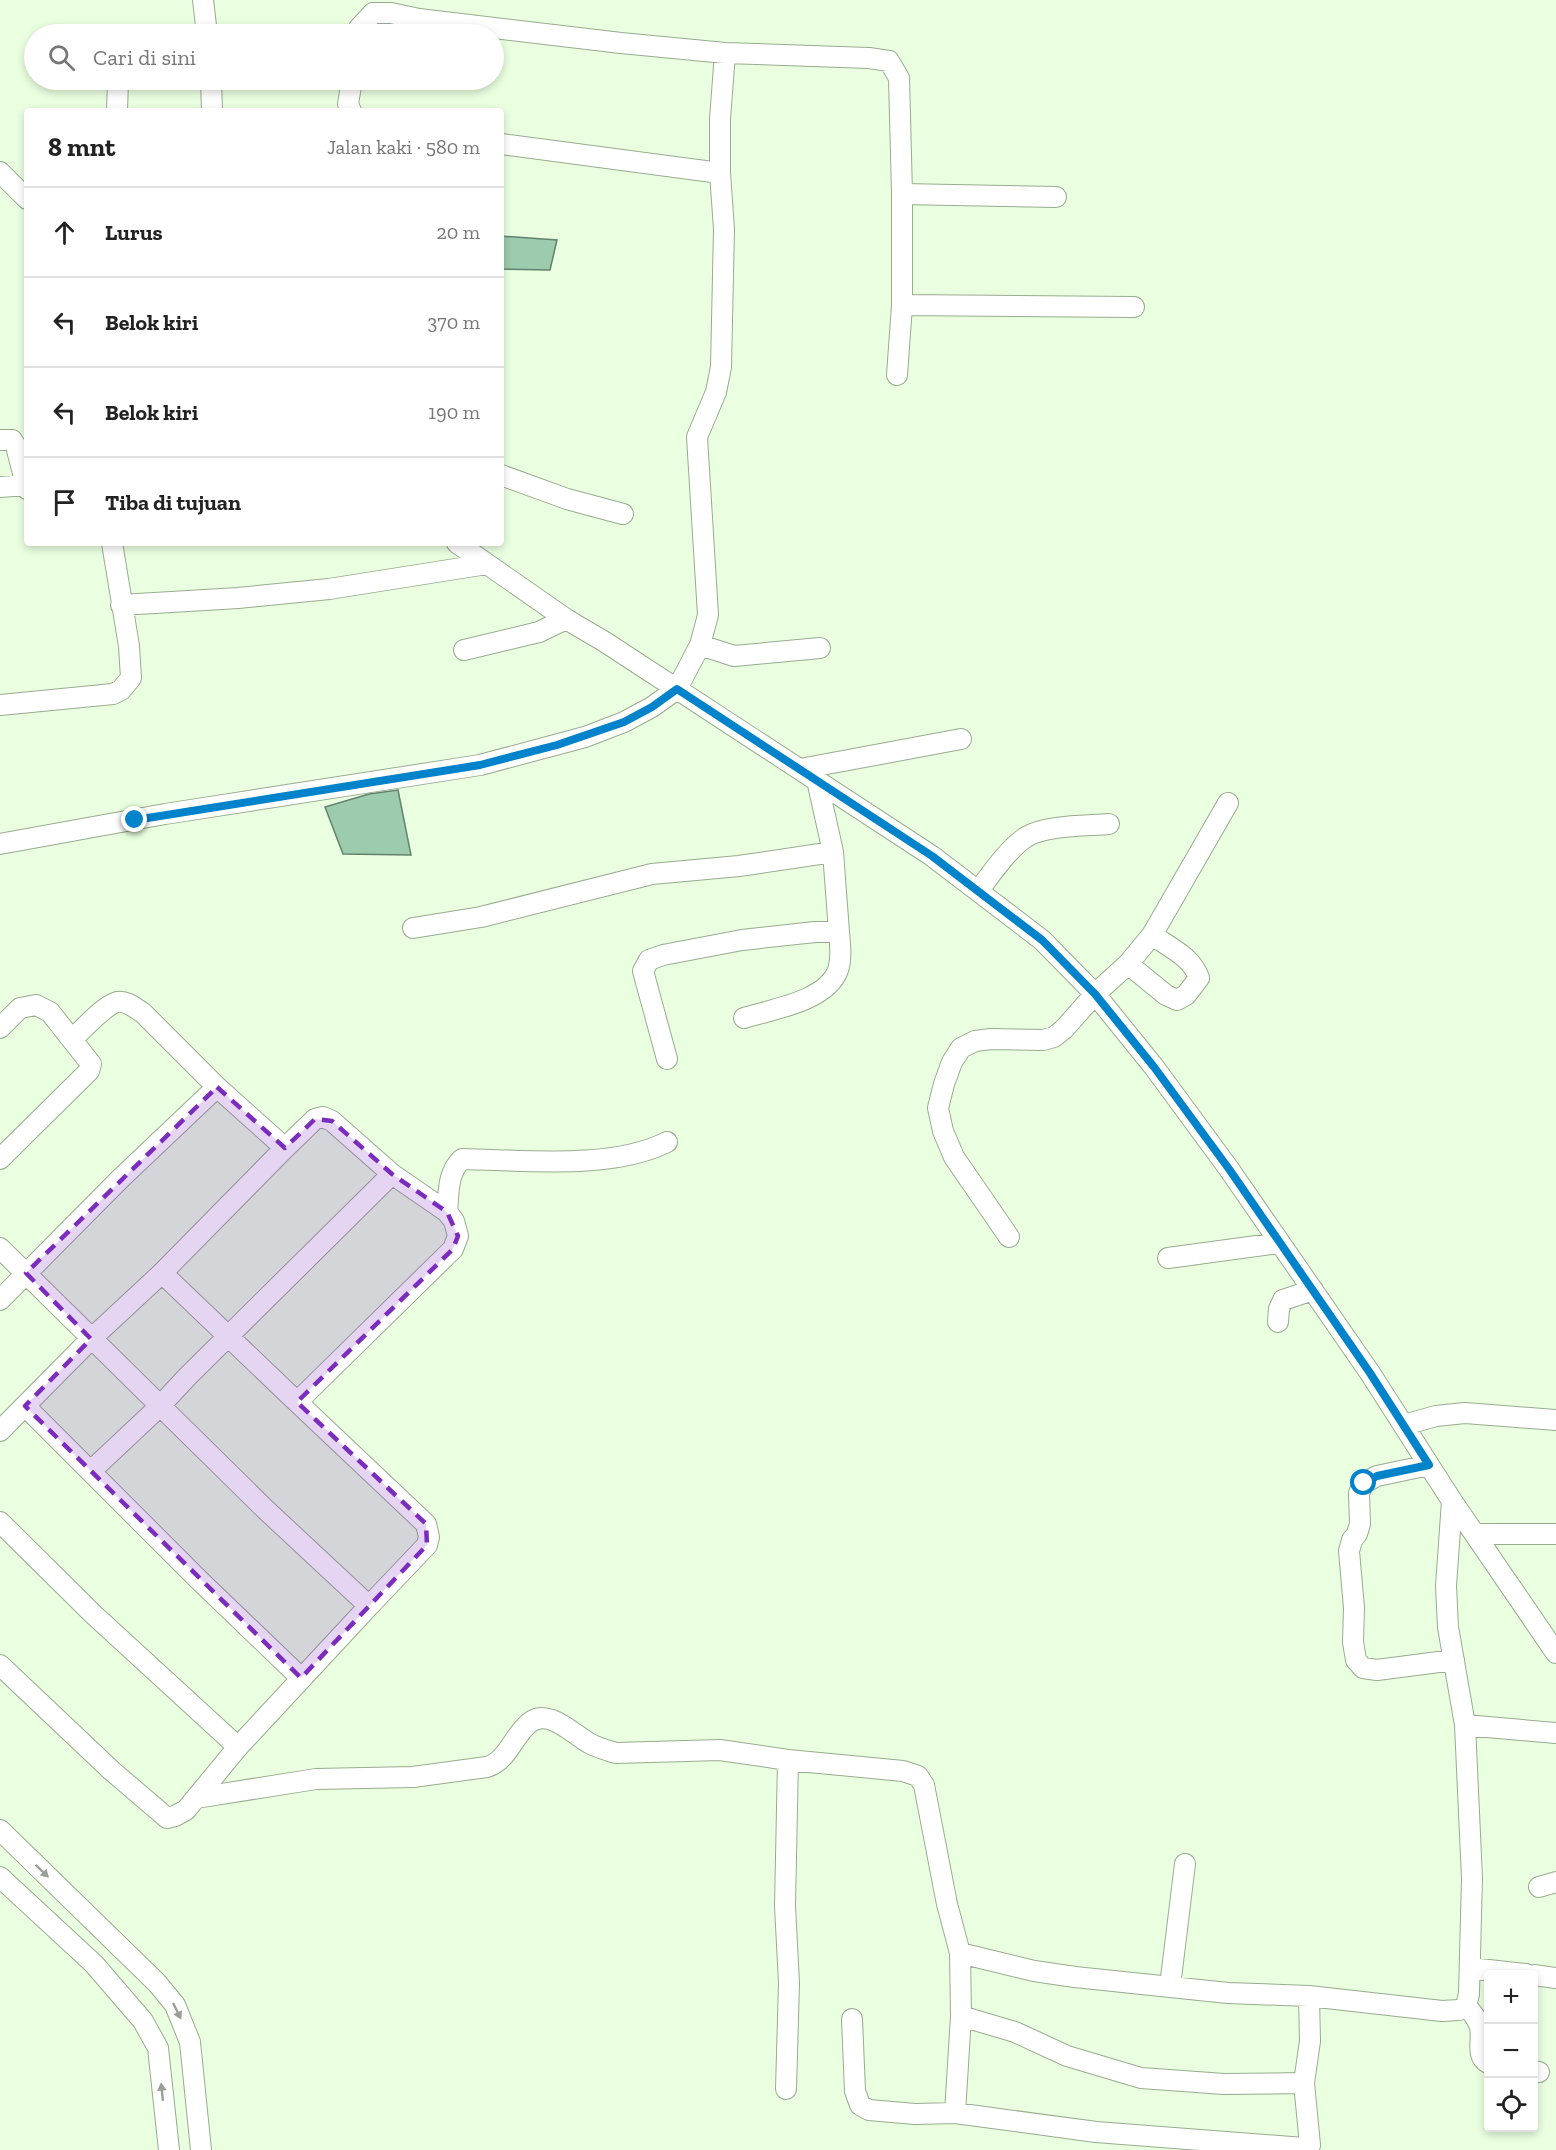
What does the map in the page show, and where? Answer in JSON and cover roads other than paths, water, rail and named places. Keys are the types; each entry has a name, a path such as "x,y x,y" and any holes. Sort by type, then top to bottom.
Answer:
{"street":[{"path":"203,0 206,24"},
{"path":"363,24 373,13 391,13 461,24"},
{"path":"504,29 725,53 869,58 889,61 898,78 902,194 902,305 897,375"},
{"path":"0,844 177,813 480,765 576,740 624,722 652,707 677,689 700,645 705,631 708,603 698,437 716,392 722,367 724,229 720,173 720,119 725,53"},
{"path":"117,108 118,90"},
{"path":"211,90 212,108"},
{"path":"350,90 348,104 350,108"},
{"path":"504,144 720,173"},
{"path":"0,172 24,196"},
{"path":"902,194 1056,198"},
{"path":"902,305 1134,307"},
{"path":"0,440 12,440 24,479"},
{"path":"504,476 567,499 622,514"},
{"path":"0,487 24,487"},
{"path":"0,705 113,694 122,690 131,678 129,646 112,546"},
{"path":"461,546 566,619 932,856 1042,940 1095,994 1154,1067 1313,1290 1452,1501 1556,1653"},
{"path":"121,605 238,598 329,589 487,564"},
{"path":"464,650 539,632 566,619"},
{"path":"700,645 734,656 820,648"},
{"path":"800,769 961,739"},
{"path":"744,1018 812,996 831,983 839,968 839,932 833,852 817,780"},
{"path":"1009,1237 954,1157 943,1131 938,1108 952,1062 961,1048 975,1041 1043,1040 1054,1037 1064,1029 1095,994 1128,964 1152,935 1228,802"},
{"path":"979,890 1000,863 1026,838 1044,831 1109,824"},
{"path":"413,928 515,909 652,874 739,866 833,852"},
{"path":"667,1059 643,971 649,960 663,955 742,940 815,932 839,932"},
{"path":"1128,964 1166,995 1177,1000 1186,995 1199,978 1197,970 1191,962 1152,935"},
{"path":"72,1039 108,1007 118,1002 128,1003 143,1012 217,1087 285,1148"},
{"path":"0,1028 20,1008 36,1005 51,1012 90,1061 91,1067 0,1159"},
{"path":"0,1299 120,1179 217,1087"},
{"path":"0,1431 91,1339 162,1273 285,1148 315,1119 323,1117 332,1121 392,1174 447,1212 454,1221 458,1236 453,1249 297,1402"},
{"path":"447,1212 452,1172 454,1166 462,1159 599,1159 639,1154 666,1142"},
{"path":"92,1470 159,1407 392,1174"},
{"path":"1168,1258 1279,1243"},
{"path":"0,1248 159,1407 369,1606"},
{"path":"0,1665 112,1771 167,1818 175,1816 186,1810 238,1747 426,1545 429,1537 426,1524 162,1273"},
{"path":"1278,1322 1279,1309 1283,1300 1313,1290"},
{"path":"26,1406 199,1580 301,1678"},
{"path":"1404,1425 1436,1416 1465,1413 1556,1420"},
{"path":"1429,1465 1377,1476 1364,1483 1359,1493 1360,1524 1349,1551 1353,1642 1356,1660 1363,1668 1377,1670 1454,1660"},
{"path":"960,1953 1034,1971 1227,1993 1309,1996 1442,2011 1459,2010 1466,2006 1469,1994 1472,1878 1465,1725 1448,1627 1446,1586 1452,1501"},
{"path":"0,1522 93,1614 238,1747"},
{"path":"1475,1534 1556,1534"},
{"path":"196,1798 316,1779 413,1777 487,1767 498,1762 528,1723 538,1718 553,1720 600,1749 616,1753 720,1750 788,1760 903,1771 918,1776 924,1785 947,1904 960,1953 962,2016 955,2113"},
{"path":"1465,1725 1556,1733"},
{"path":"786,2089 789,1983 785,1906 788,1760"},
{"path":"0,1830 157,1983 175,2005 190,2042 201,2150"},
{"path":"1170,1986 1185,1864"},
{"path":"0,1877 94,1964 143,2021 158,2048 169,2150"},
{"path":"1470,1968 1489,1970"},
{"path":"1538,1976 1556,1978"},
{"path":"852,2019 855,2091 860,2105 869,2110 915,2114 955,2113 1096,2132 1304,2148 1310,2145 1304,2083 1310,2041 1309,1996"},
{"path":"1466,2006 1476,2017 1480,2028 1481,2056 1484,2059"},
{"path":"962,2016 1015,2032 1067,2056 1141,2078 1224,2084 1304,2083"}]}
